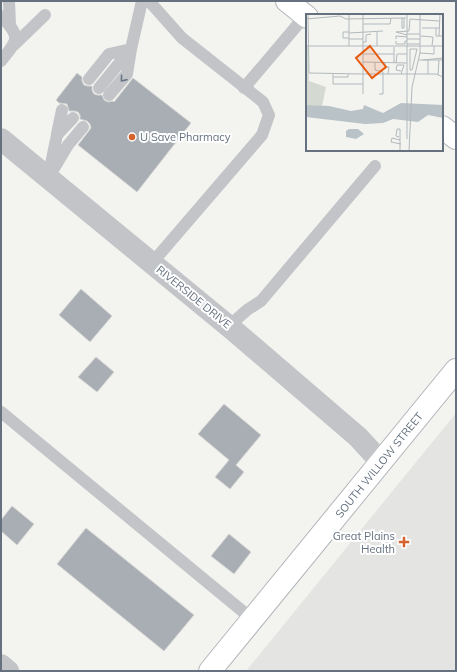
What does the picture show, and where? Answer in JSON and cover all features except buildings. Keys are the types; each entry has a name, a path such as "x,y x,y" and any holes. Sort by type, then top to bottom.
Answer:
{"main road":[{"path":"287,1 306,17"},
{"path":"443,128 456,138"},
{"name":"SOUTH WILLOW STREET","path":"210,671 456,370"}],"street":[{"name":"RIVERSIDE DRIVE","path":"1,139 229,326 358,437 381,462"},
{"path":"1,665 8,671"}],"lane":[{"path":"9,1 10,25"},
{"path":"104,92 127,74 142,1"},
{"path":"149,1 182,38 263,102 269,115 262,135 152,263"},
{"path":"1,61 14,45 45,15"},
{"path":"1,16 13,28 16,37 14,45"},
{"path":"244,88 306,17"},
{"path":"88,79 110,54 131,49"},
{"path":"48,178 62,110"},
{"path":"57,136 73,118"},
{"path":"48,178 68,145 84,127"},
{"path":"229,326 247,310 262,301 375,166"},
{"path":"1,412 252,619"}],"shaded area":[{"name":"Great Plains Health","path":"456,413 456,671 246,671"}],"place":[{"name":"U Save Pharmacy","path":"132,137"},
{"name":"Great Plains Health","path":"404,542"}]}
